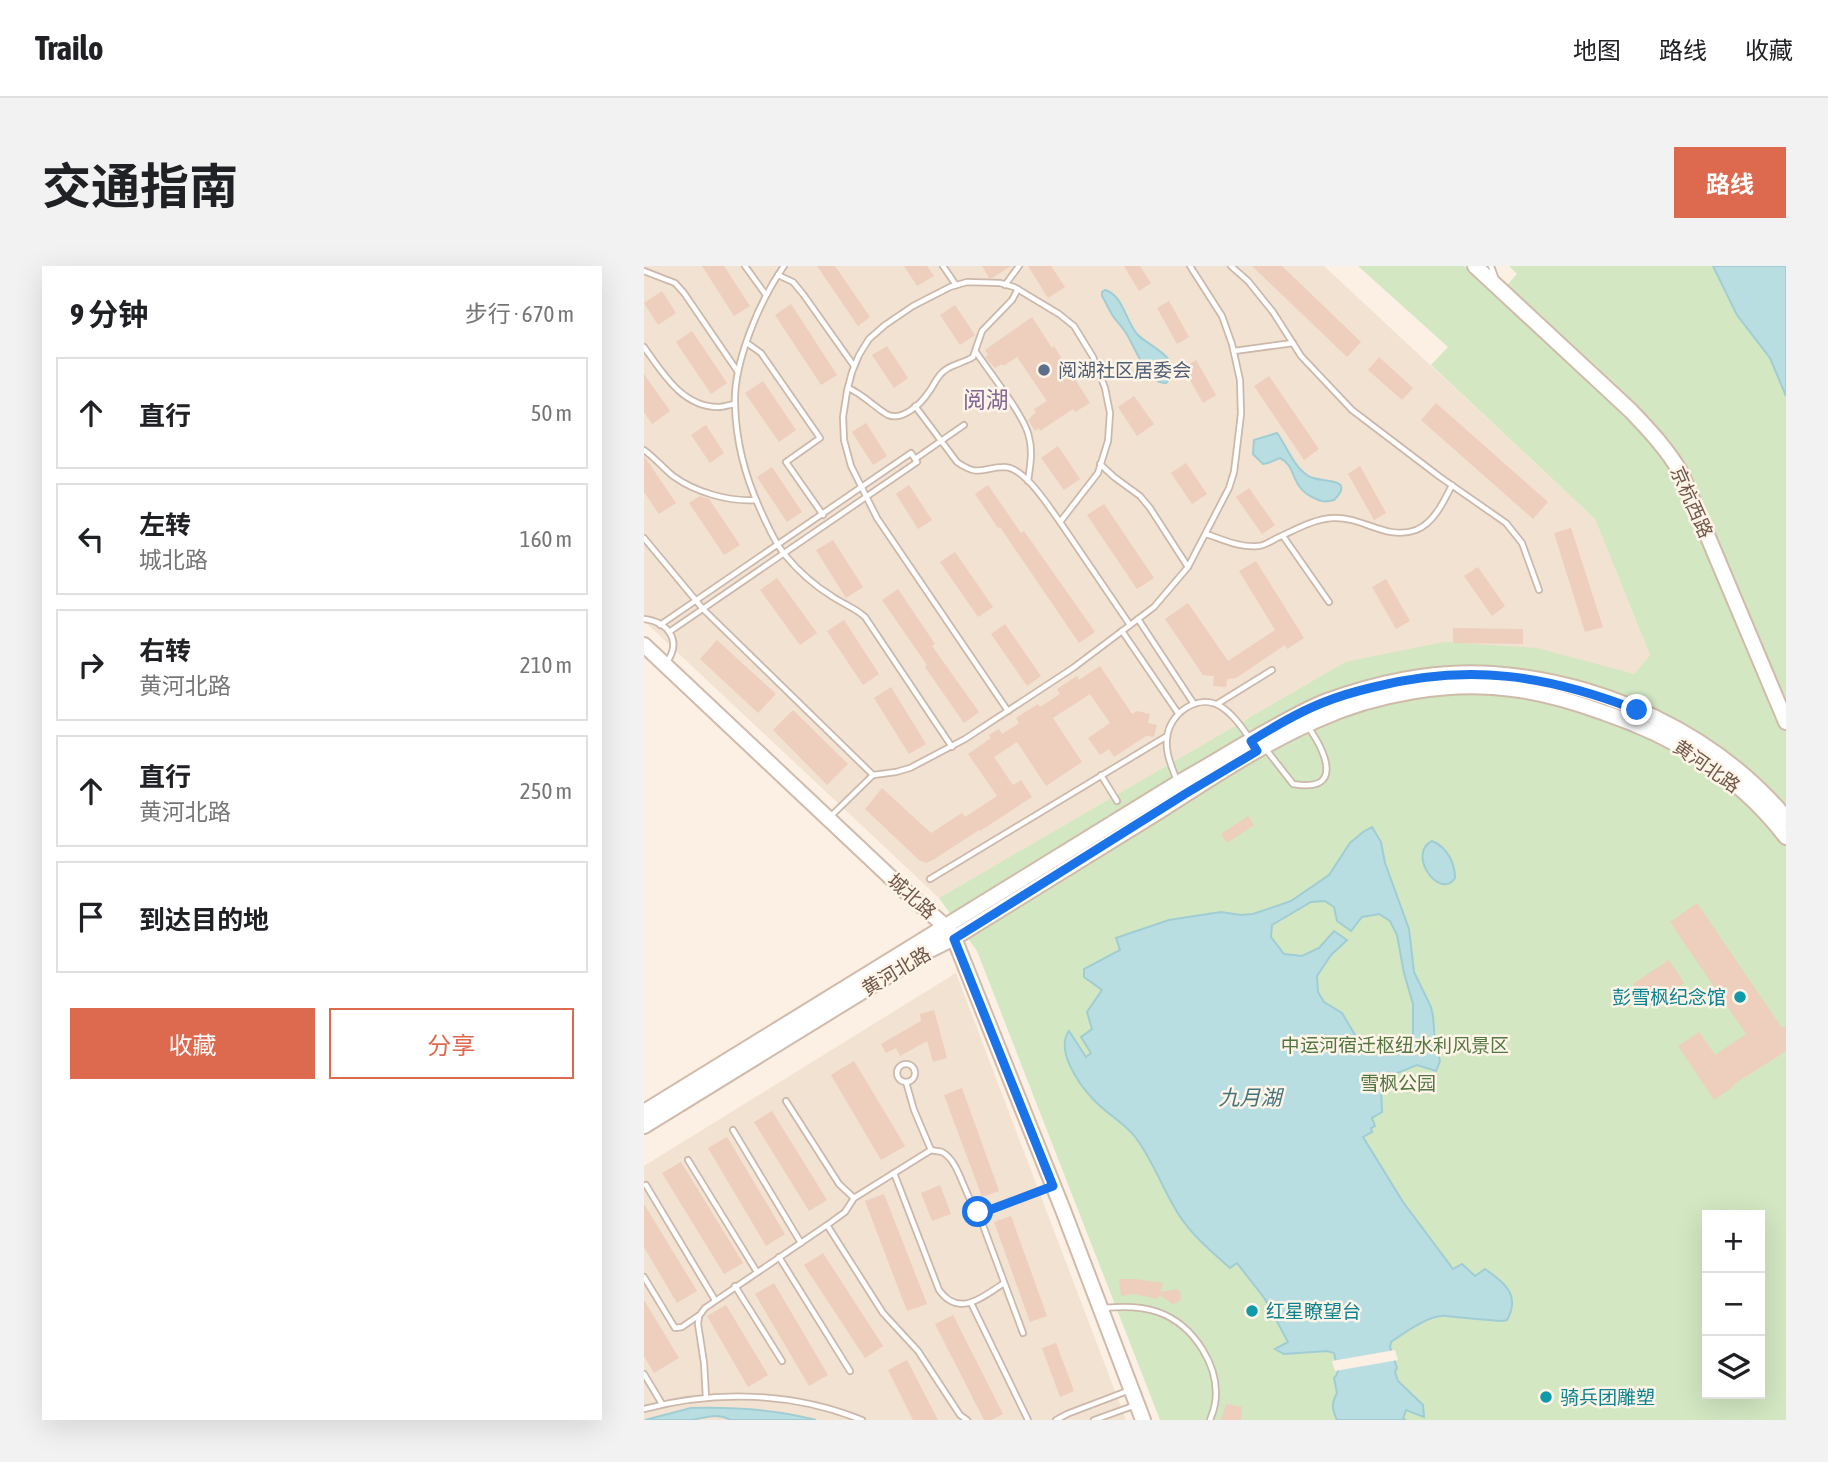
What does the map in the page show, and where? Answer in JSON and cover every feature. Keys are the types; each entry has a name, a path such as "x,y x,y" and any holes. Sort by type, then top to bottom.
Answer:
{"main road":[{"name":"京杭西路","path":"1475,266 1631,411 1671,457 1681,473 1786,722"},
{"name":"城北路","path":"644,645 950,933 1053,1186 1143,1420"},
{"name":"黄河北路","path":"1257,746 1297,715 1325,702 1393,682 1443,675 1492,674 1519,677 1551,682 1610,700 1670,726 1723,759 1763,793 1786,818"},
{"name":"黄河北路","path":"644,1126 928,951 950,933 1182,789 1257,746 1344,709 1363,704 1425,690 1484,686 1511,688 1576,703 1632,722 1676,742 1741,788 1786,836"},
{"name":"黄河北路","path":"644,1112 918,943 950,933"}],"lane":[{"path":"745,266 766,295"},
{"path":"784,266 766,295 747,343 734,404 741,456 750,487 783,554 806,578 865,617 952,747"},
{"path":"943,266 956,285"},
{"path":"1005,285 1019,266"},
{"path":"644,538 703,609 873,775 881,776 910,768 952,747 1073,668 1154,607 1188,567 1229,488 1234,472 1241,414 1240,380 1234,351 1222,316 1191,266"},
{"path":"1231,266 1248,281 1273,312 1301,356 1352,410 1506,523 1522,543 1539,590"},
{"path":"1492,266 1498,287"},
{"path":"644,271 675,283 739,372"},
{"path":"778,275 793,282 854,366"},
{"path":"1009,710 877,518 851,466 844,440 843,417 854,366 869,339 913,306 937,293 967,282 1000,283 1018,289 1074,326 1093,357 1105,388 1110,414 1108,441 1098,473 1060,522"},
{"path":"848,388 859,392 888,415 895,417 907,413 927,396 944,371 973,357 982,331 1012,300 1018,289"},
{"path":"747,343 761,353 820,438 786,462 823,515"},
{"path":"1234,351 1293,343"},
{"path":"644,347 667,379 682,394 701,404 718,407 734,404"},
{"path":"975,351 1018,412 1029,435 1031,455 1028,481"},
{"path":"915,406 957,462 967,469 979,472 1005,467 1013,469 1028,481 1060,522 1130,625"},
{"path":"915,459 964,425"},
{"path":"644,450 670,473 692,486 730,500 756,500"},
{"path":"660,625 911,453 917,461 669,632"},
{"path":"1100,464 1140,496 1188,567"},
{"path":"1206,534 1242,546 1260,546 1311,523 1331,518 1351,519 1396,534 1417,530 1440,509 1452,485"},
{"path":"1283,536 1329,602"},
{"path":"644,619 656,621 669,632 674,643 672,654 665,665"},
{"path":"1138,619 1194,704"},
{"path":"1122,631 1178,713"},
{"path":"1217,704 1272,670"},
{"path":"1182,789 1167,753 1167,736 1178,713 1194,704 1202,701 1217,704 1234,716 1257,746 1293,784 1307,786 1319,783 1326,774 1327,764 1324,753 1307,724"},
{"path":"930,879 1167,736"},
{"path":"828,818 873,775"},
{"path":"1101,775 1118,801"},
{"path":"906,1063 912,1066 915,1074 912,1080 906,1082 901,1081 897,1073 898,1067 906,1063"},
{"path":"906,1082 914,1110 931,1150"},
{"path":"786,1101 839,1184 854,1198"},
{"path":"733,1130 801,1243"},
{"path":"645,1279 675,1328 682,1327 699,1316 715,1300 845,1212 854,1198 931,1150 942,1152 953,1162 971,1205 978,1212 1023,1332"},
{"path":"688,1160 757,1272"},
{"path":"894,1172 943,1296 955,1303 971,1303 1004,1283"},
{"path":"646,1185 715,1300"},
{"path":"978,1212 1053,1186"},
{"path":"827,1225 883,1313 918,1352 960,1415 967,1420"},
{"path":"779,1257 850,1371"},
{"path":"735,1286 782,1361"},
{"path":"971,1303 1028,1420"},
{"path":"1100,1309 1138,1307 1160,1312 1185,1328 1199,1343 1209,1360 1215,1384 1215,1404 1210,1420"},
{"path":"699,1316 706,1397"},
{"path":"644,1374 662,1404"},
{"path":"1055,1420 1131,1389"},
{"path":"644,1409 706,1397 743,1396 820,1406 862,1420"},
{"path":"1094,1420 1137,1404"}],"shaded area":[{"path":"644,266 1324,266 1595,519 1650,655 1634,674 1599,666 1345,662 939,898 644,621"},
{"path":"956,973 1126,1420 644,1420 644,1166"}],"green space":[{"name":"雪枫公园","path":"1358,266 1464,266 1497,296 1517,274 1509,266 1786,266 1786,1420 1160,1420 977,951 939,898 1345,662 1444,642 1537,648 1634,674 1650,655 1595,519 1431,365 1448,347"}],"water":[{"path":"1713,266 1786,266 1786,396 1770,358 1737,315"},
{"path":"1105,290 1120,302 1137,334 1169,360 1172,367 1166,383 1159,382 1148,372 1102,296"},
{"path":"1277,433 1304,473 1341,486 1334,500 1322,501 1305,492 1289,466 1280,458 1263,464 1253,454 1254,440"},
{"name":"九月湖","path":"1372,827 1381,842 1385,863 1409,929 1414,972 1431,1007 1440,1061 1436,1071 1417,1065 1387,1077 1381,1087 1382,1112 1372,1118 1375,1126 1371,1128 1372,1132 1363,1137 1403,1202 1453,1269 1462,1264 1475,1276 1485,1269 1504,1284 1512,1303 1507,1320 1440,1316 1417,1325 1391,1342 1398,1381 1423,1405 1424,1417 1406,1410 1403,1419 1406,1420 1337,1420 1333,1406 1337,1393 1334,1378 1338,1371 1334,1353 1327,1351 1284,1354 1275,1349 1288,1342 1265,1299 1237,1263 1230,1268 1186,1225 1142,1147 1132,1133 1087,1092 1070,1066 1065,1048 1069,1031 1086,1057 1091,1053 1081,1037 1092,1029 1087,1012 1102,990 1084,977 1084,969 1120,950 1116,938 1169,920 1221,912 1253,914 1291,901 1329,875 1350,843","holes":["1325,901 1334,907 1337,921 1351,931 1362,917 1379,914 1390,921 1397,935 1413,1004 1413,1041 1405,1048 1378,1054 1358,1040 1342,1013 1324,1002 1318,992 1317,976 1331,955 1347,940 1334,931 1319,948 1302,956 1284,954 1271,937 1272,925 1311,902"]},
{"path":"1432,841 1446,851 1452,861 1455,878 1449,884 1434,880 1424,864 1425,847"},
{"path":"691,1408 754,1410 816,1420 731,1420 715,1416 691,1420 645,1420"}],"pier":[{"path":"1395,1350 1398,1360 1335,1371 1332,1361"}],"building":[{"path":"702,266 724,266 750,306 734,316"},
{"path":"817,266 835,266 870,317 858,326"},
{"path":"904,266 927,266 934,276 917,286"},
{"path":"982,266 1011,266 989,278"},
{"path":"1028,266 1051,266 1065,287 1048,298"},
{"path":"1124,266 1140,266 1151,283 1139,291"},
{"path":"1252,266 1282,266 1361,342 1347,357"},
{"path":"662,291 676,313 658,325 644,303"},
{"path":"1169,301 1189,337 1177,344 1157,308"},
{"path":"791,304 837,375 821,385 775,315"},
{"path":"955,305 975,335 960,345 940,315"},
{"path":"1032,317 1090,403 1075,412 1073,409 1040,431 1039,428 1035,431 1028,420 1036,412 1034,409 1047,401 1017,357 995,368 985,357 988,355 985,350"},
{"path":"692,331 727,383 711,394 676,342"},
{"path":"887,346 908,378 894,388 872,355"},
{"path":"1379,357 1413,388 1402,400 1368,370"},
{"path":"1196,360 1216,395 1203,403 1183,368"},
{"path":"644,374 670,411 652,424 644,412"},
{"path":"1269,376 1319,449 1304,460 1254,386"},
{"path":"763,381 796,430 779,442 745,393"},
{"path":"1134,396 1154,424 1137,436 1118,407"},
{"path":"1436,403 1548,502 1533,519 1421,420"},
{"path":"866,423 887,456 873,465 852,432"},
{"path":"706,425 724,453 710,463 691,435"},
{"path":"1058,446 1080,479 1064,490 1041,458"},
{"path":"644,456 676,503 659,514 644,492"},
{"path":"1186,463 1207,494 1192,504 1171,473"},
{"path":"1360,466 1386,513 1374,520 1348,474"},
{"path":"772,467 802,512 787,522 757,477"},
{"path":"909,485 932,520 918,529 896,494"},
{"path":"988,485 1095,632 1079,643 975,494"},
{"path":"1249,488 1275,525 1262,534 1236,497"},
{"path":"700,496 709,499 740,545 724,555 689,503"},
{"path":"1104,504 1154,578 1137,589 1087,515"},
{"path":"1571,528 1603,627 1585,632 1554,533"},
{"path":"833,540 863,587 846,598 816,550"},
{"path":"955,552 993,607 978,617 940,562"},
{"path":"1256,561 1304,638 1287,649 1285,645 1236,678 1227,679 1226,687 1213,686 1214,676 1203,675 1165,619 1188,603 1228,661 1275,630 1239,571"},
{"path":"1478,567 1505,606 1492,616 1464,576"},
{"path":"777,578 817,633 800,645 760,590"},
{"path":"1386,579 1410,621 1396,629 1372,587"},
{"path":"898,589 935,644 932,646 979,712 964,723 882,600"},
{"path":"844,620 879,674 863,685 827,631"},
{"path":"1005,624 1041,676 1027,686 991,634"},
{"path":"1453,628 1523,629 1523,644 1453,643"},
{"path":"717,640 776,694 758,713 700,659"},
{"path":"1100,666 1132,714 1137,711 1150,714 1148,723 1157,725 1154,737 1146,736 1114,757 1109,749 1100,755 1088,738 1110,723 1090,694 1053,718 1082,762 1046,786 1017,742 994,757 1013,785 1021,780 1032,797 926,863 919,860 865,809 882,788 931,833 962,813 965,817 997,796 968,754 991,738 989,735 999,729 1002,734 1019,723 1016,718 1060,694 1057,689 1077,676 1079,680"},
{"path":"891,687 926,744 909,754 874,698"},
{"path":"793,710 848,764 827,785 773,730"},
{"path":"1248,816 1254,825 1227,843 1221,834"},
{"path":"1697,903 1782,1028 1786,1025 1786,1051 1714,1100 1678,1046 1699,1032 1715,1055 1746,1034 1670,922"},
{"path":"1669,960 1684,983 1648,1007 1633,984"},
{"path":"934,1010 947,1058 933,1062 927,1041 900,1056 896,1048 886,1053 881,1044 921,1021 920,1014"},
{"path":"854,1061 905,1146 881,1160 831,1075"},
{"path":"962,1088 999,1191 982,1197 944,1095"},
{"path":"772,1111 827,1200 809,1211 754,1122"},
{"path":"727,1137 785,1234 766,1246 708,1148"},
{"path":"681,1162 743,1263 724,1274 662,1173"},
{"path":"940,1185 951,1214 932,1221 921,1193"},
{"path":"884,1194 927,1304 907,1311 865,1201"},
{"path":"644,1204 697,1291 677,1303 644,1247"},
{"path":"1011,1216 1047,1316 1030,1322 994,1222"},
{"path":"823,1253 883,1346 865,1358 804,1265"},
{"path":"1119,1279 1163,1283 1160,1292 1176,1289 1180,1292 1181,1299 1173,1304 1159,1295 1158,1299 1134,1294 1121,1296"},
{"path":"774,1283 828,1375 809,1386 755,1294"},
{"path":"644,1300 679,1358 654,1373 644,1356"},
{"path":"726,1305 768,1375 748,1387 707,1316"},
{"path":"953,1315 1003,1414 991,1420 984,1420 935,1324"},
{"path":"1056,1343 1074,1391 1060,1397 1042,1348"},
{"path":"907,1360 938,1420 913,1420 888,1370"},
{"path":"1226,1404 1242,1407 1241,1420 1221,1420"}],"place":[{"name":"阅湖社区居委会","path":"1044,370"},
{"name":"彭雪枫纪念馆","path":"1740,997"},
{"name":"红星瞭望台","path":"1252,1311"},
{"name":"骑兵团雕塑","path":"1546,1397"}],"district":[{"name":"阅湖","path":"986,400"}],"route":[{"path":"978,1212 1053,1186 954,939 1257,751 1251,741 1325,702 1393,682 1443,675 1492,674 1551,682 1637,710"}],"park label":[{"name":"中运河宿迁枢纽水利风景区","path":"1395,1045"}]}
